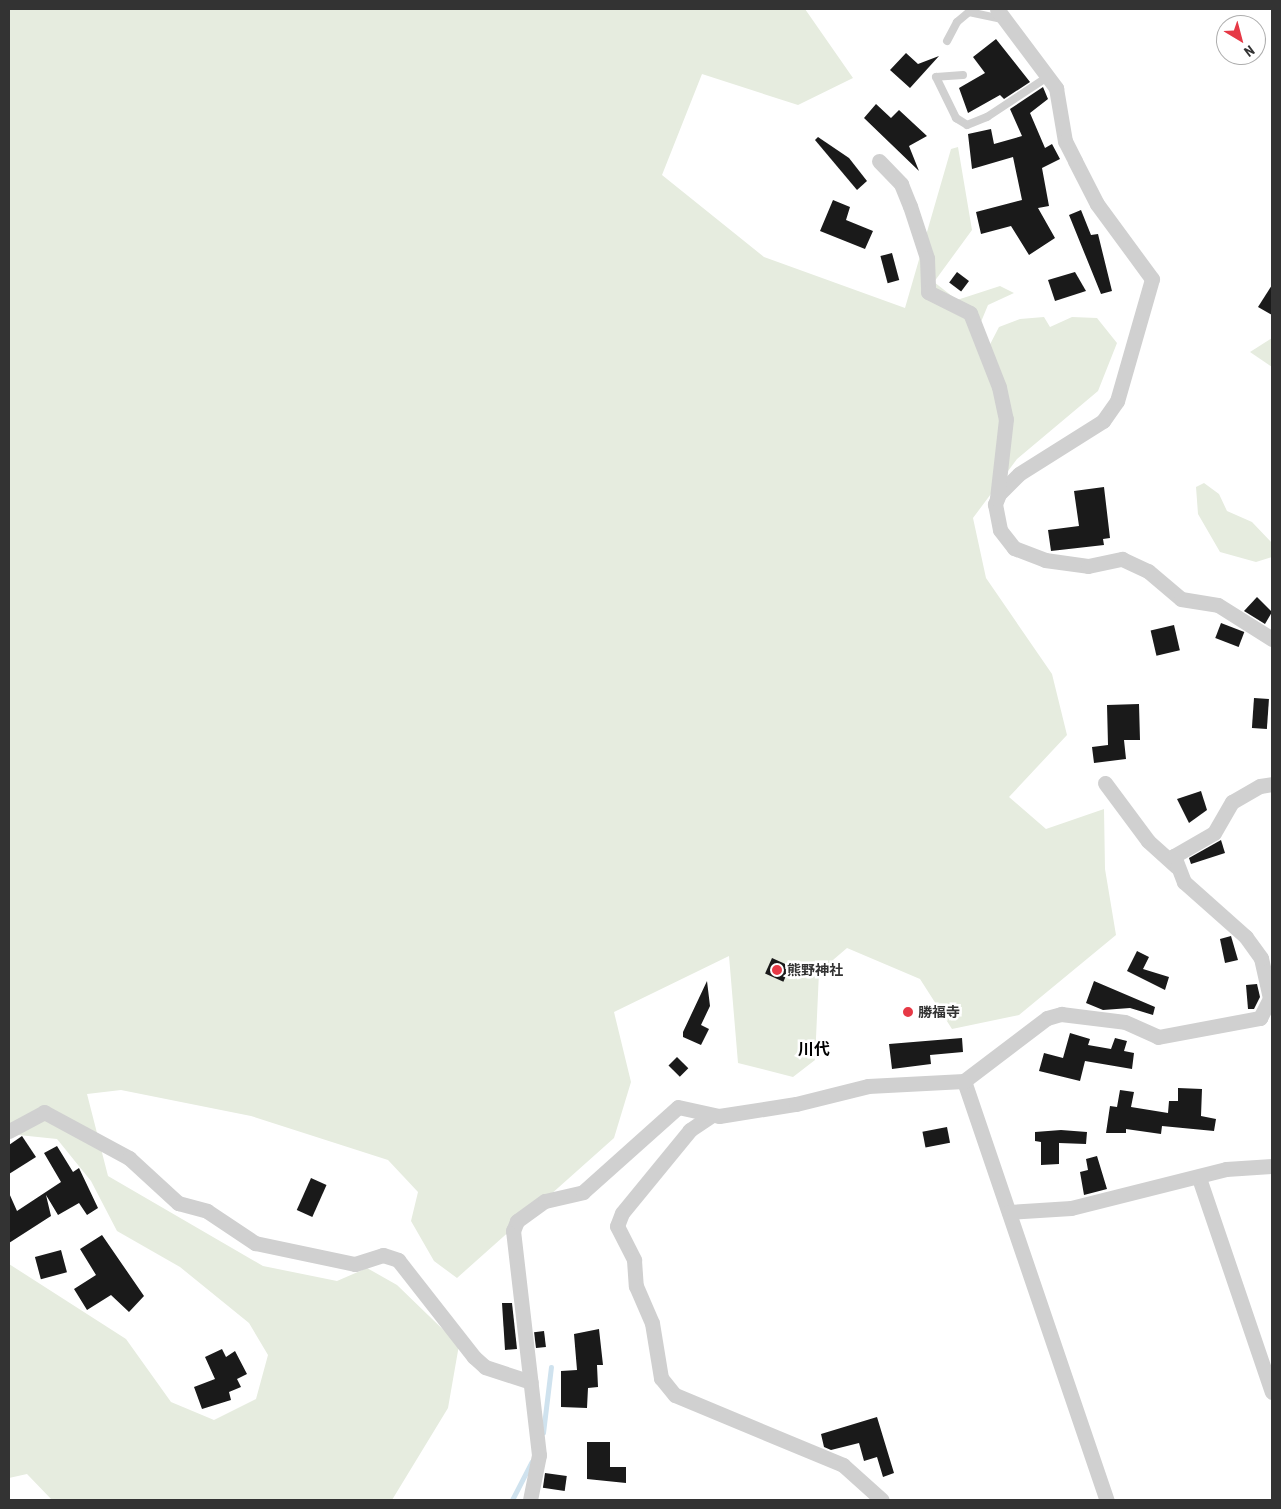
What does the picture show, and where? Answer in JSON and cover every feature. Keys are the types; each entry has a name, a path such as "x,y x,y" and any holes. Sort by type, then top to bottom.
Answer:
{"street":[{"path":"996,500 1019,474 1103,420 1117,401 1152,279 1097,204 1075,162 1065,141 1056,88 1050,76 1002,14"},
{"path":"879,161 901,184 910,206 927,258 928,292 970,313 999,387 1006,437 996,500 1000,530 1014,548 1045,560 1088,566 1122,559 1148,571 1181,599 1218,605 1272,639"},
{"path":"1105,783 1148,841 1176,866"},
{"path":"882,1500 843,1465 675,1395 661,1378 652,1323 636,1286 634,1260 617,1226 622,1213 690,1130 712,1115 796,1104 868,1086 964,1081 1047,1018 1061,1014 1125,1022 1158,1037 1260,1018 1270,998 1261,958 1246,937 1184,882 1176,866 1174,856 1214,833 1232,802 1260,786 1272,784"},
{"path":"964,1081 1107,1500"},
{"path":"530,1500 539,1455 513,1231 517,1222 545,1201 583,1192 678,1106 693,1106 712,1115"},
{"path":"9,1131 44,1112 129,1158 178,1203 207,1211 255,1243 355,1264 383,1255 398,1260 474,1357 485,1367 531,1382"},
{"path":"1009,1212 1071,1208 1199,1178 1226,1169 1272,1166"},
{"path":"1199,1178 1272,1392"}],"lane":[{"path":"947,41 957,22 969,12 1002,14"},
{"path":"963,75 936,77 956,118 967,125 987,117 1050,76"}],"shaded area":[{"path":"9,9 805,9 853,78 798,105 702,74 662,175 764,257 905,308 951,149 958,147 972,230 934,282 957,300 1000,286 1014,293 988,305 976,334 984,356 999,327 1020,319 1044,317 1050,327 1072,317 1097,318 1117,343 1098,391 1017,459 973,518 986,578 1052,674 1067,735 1009,797 1046,829 1104,809 1105,869 1116,935 1019,1015 952,1029 920,979 847,948 819,972 815,1060 793,1077 738,1063 729,956 614,1012 631,1082 614,1138 457,1278 434,1261 411,1221 418,1192 388,1160 251,1116 121,1090 87,1094 108,1176 263,1266 337,1281 367,1268 397,1285 459,1345 448,1408 392,1500 52,1500 27,1474 9,1478 9,1264 126,1339 171,1402 214,1420 256,1399 268,1355 249,1323 180,1267 117,1231 91,1181 57,1139 9,1134"},
{"path":"1272,338 1272,367 1250,352"},
{"path":"1204,483 1219,494 1227,511 1252,522 1272,543 1272,557 1256,562 1220,552 1198,514 1196,487"}],"building":[{"path":"996,39 1030,82 1004,99 1000,95 968,113 959,88 985,73 973,57"},
{"path":"906,53 918,64 939,56 910,88 890,70"},
{"path":"1043,87 1048,99 1030,113 1045,148 1052,144 1060,159 1042,168 1049,206 1038,208 1055,238 1029,255 1011,226 981,234 976,212 1022,200 1013,157 972,169 968,134 991,129 994,144 1022,136 1010,109"},
{"path":"876,104 891,118 899,110 927,136 909,146 919,171 864,118"},
{"path":"818,137 849,158 867,181 857,190 815,140"},
{"path":"833,200 850,207 846,220 873,231 865,249 820,231"},
{"path":"1081,210 1091,235 1098,234 1112,291 1101,294 1069,215"},
{"path":"892,253 899,280 888,283 880,256"},
{"path":"957,272 969,281 961,291 949,282"},
{"path":"1075,272 1086,291 1055,301 1048,280"},
{"path":"1272,285 1272,315 1258,307"},
{"path":"1104,487 1110,538 1103,539 1104,545 1051,551 1048,530 1079,526 1074,491"},
{"path":"1257,597 1272,612 1265,624 1244,611"},
{"path":"1221,623 1244,632 1239,647 1215,638"},
{"path":"1174,625 1180,650 1156,656 1151,630"},
{"path":"1254,698 1269,699 1267,729 1252,728"},
{"path":"1139,704 1140,740 1124,740 1126,759 1094,763 1092,747 1108,745 1107,705"},
{"path":"1201,791 1207,810 1189,823 1177,799"},
{"path":"1221,840 1225,853 1191,864 1189,858"},
{"path":"1231,936 1238,960 1225,963 1220,939"},
{"path":"1137,951 1149,957 1143,969 1169,977 1165,990 1127,971"},
{"name":"熊野神社","path":"772,958 790,966 783,982 765,974"},
{"path":"707,981 710,1006 701,1025 709,1029 701,1045 683,1037 683,1032"},
{"path":"1094,981 1155,1007 1153,1015 1130,1008 1103,1010 1086,1003"},
{"path":"1257,984 1260,997 1254,1009 1248,1009 1246,985"},
{"path":"1070,1033 1090,1039 1088,1045 1111,1049 1115,1038 1127,1041 1124,1051 1134,1053 1132,1069 1085,1061 1080,1081 1039,1071 1044,1053 1063,1058"},
{"path":"962,1038 963,1052 930,1055 931,1064 892,1069 889,1044"},
{"path":"677,1057 688,1068 680,1077 669,1065"},
{"path":"1178,1088 1202,1089 1201,1116 1216,1119 1214,1131 1162,1126 1161,1134 1126,1129 1126,1133 1106,1133 1110,1106 1117,1107 1120,1090 1134,1092 1131,1107 1168,1113 1169,1101 1178,1101"},
{"path":"947,1127 950,1143 926,1147 922,1132"},
{"path":"1061,1130 1087,1132 1086,1144 1059,1143 1059,1164 1041,1165 1041,1142 1035,1141 1035,1132"},
{"path":"22,1136 36,1157 9,1174 9,1145"},
{"path":"57,1146 73,1172 79,1168 98,1208 87,1215 79,1203 58,1215 46,1195 51,1216 9,1243 9,1193 17,1211 61,1182 44,1153"},
{"path":"1097,1156 1107,1189 1084,1195 1080,1172 1088,1170 1086,1159"},
{"path":"311,1178 327,1185 312,1217 297,1210"},
{"path":"102,1235 144,1296 129,1312 111,1295 87,1310 74,1289 96,1275 80,1249"},
{"path":"61,1250 67,1272 41,1279 35,1257"},
{"path":"502,1303 512,1303 517,1349 505,1350"},
{"path":"599,1329 603,1365 597,1365 598,1387 588,1388 587,1408 561,1407 561,1371 577,1370 574,1334"},
{"path":"544,1331 546,1347 536,1348 534,1332"},
{"path":"222,1349 226,1357 235,1351 247,1374 237,1379 241,1387 229,1392 231,1400 202,1409 194,1387 215,1379 205,1357"},
{"path":"877,1417 894,1473 883,1477 877,1457 864,1461 859,1443 831,1450 824,1447 821,1434"},
{"path":"587,1442 610,1442 610,1467 626,1467 626,1483 587,1479"},
{"path":"545,1473 567,1476 565,1491 543,1488"}],"waterway":[{"path":"543,1433 551,1367"},
{"path":"512,1500 531,1463"}],"place":[{"name":"熊野神社","path":"777,970"},
{"name":"勝福寺","path":"908,1012"}],"district":[{"name":"川代","path":"814,1050"}]}
